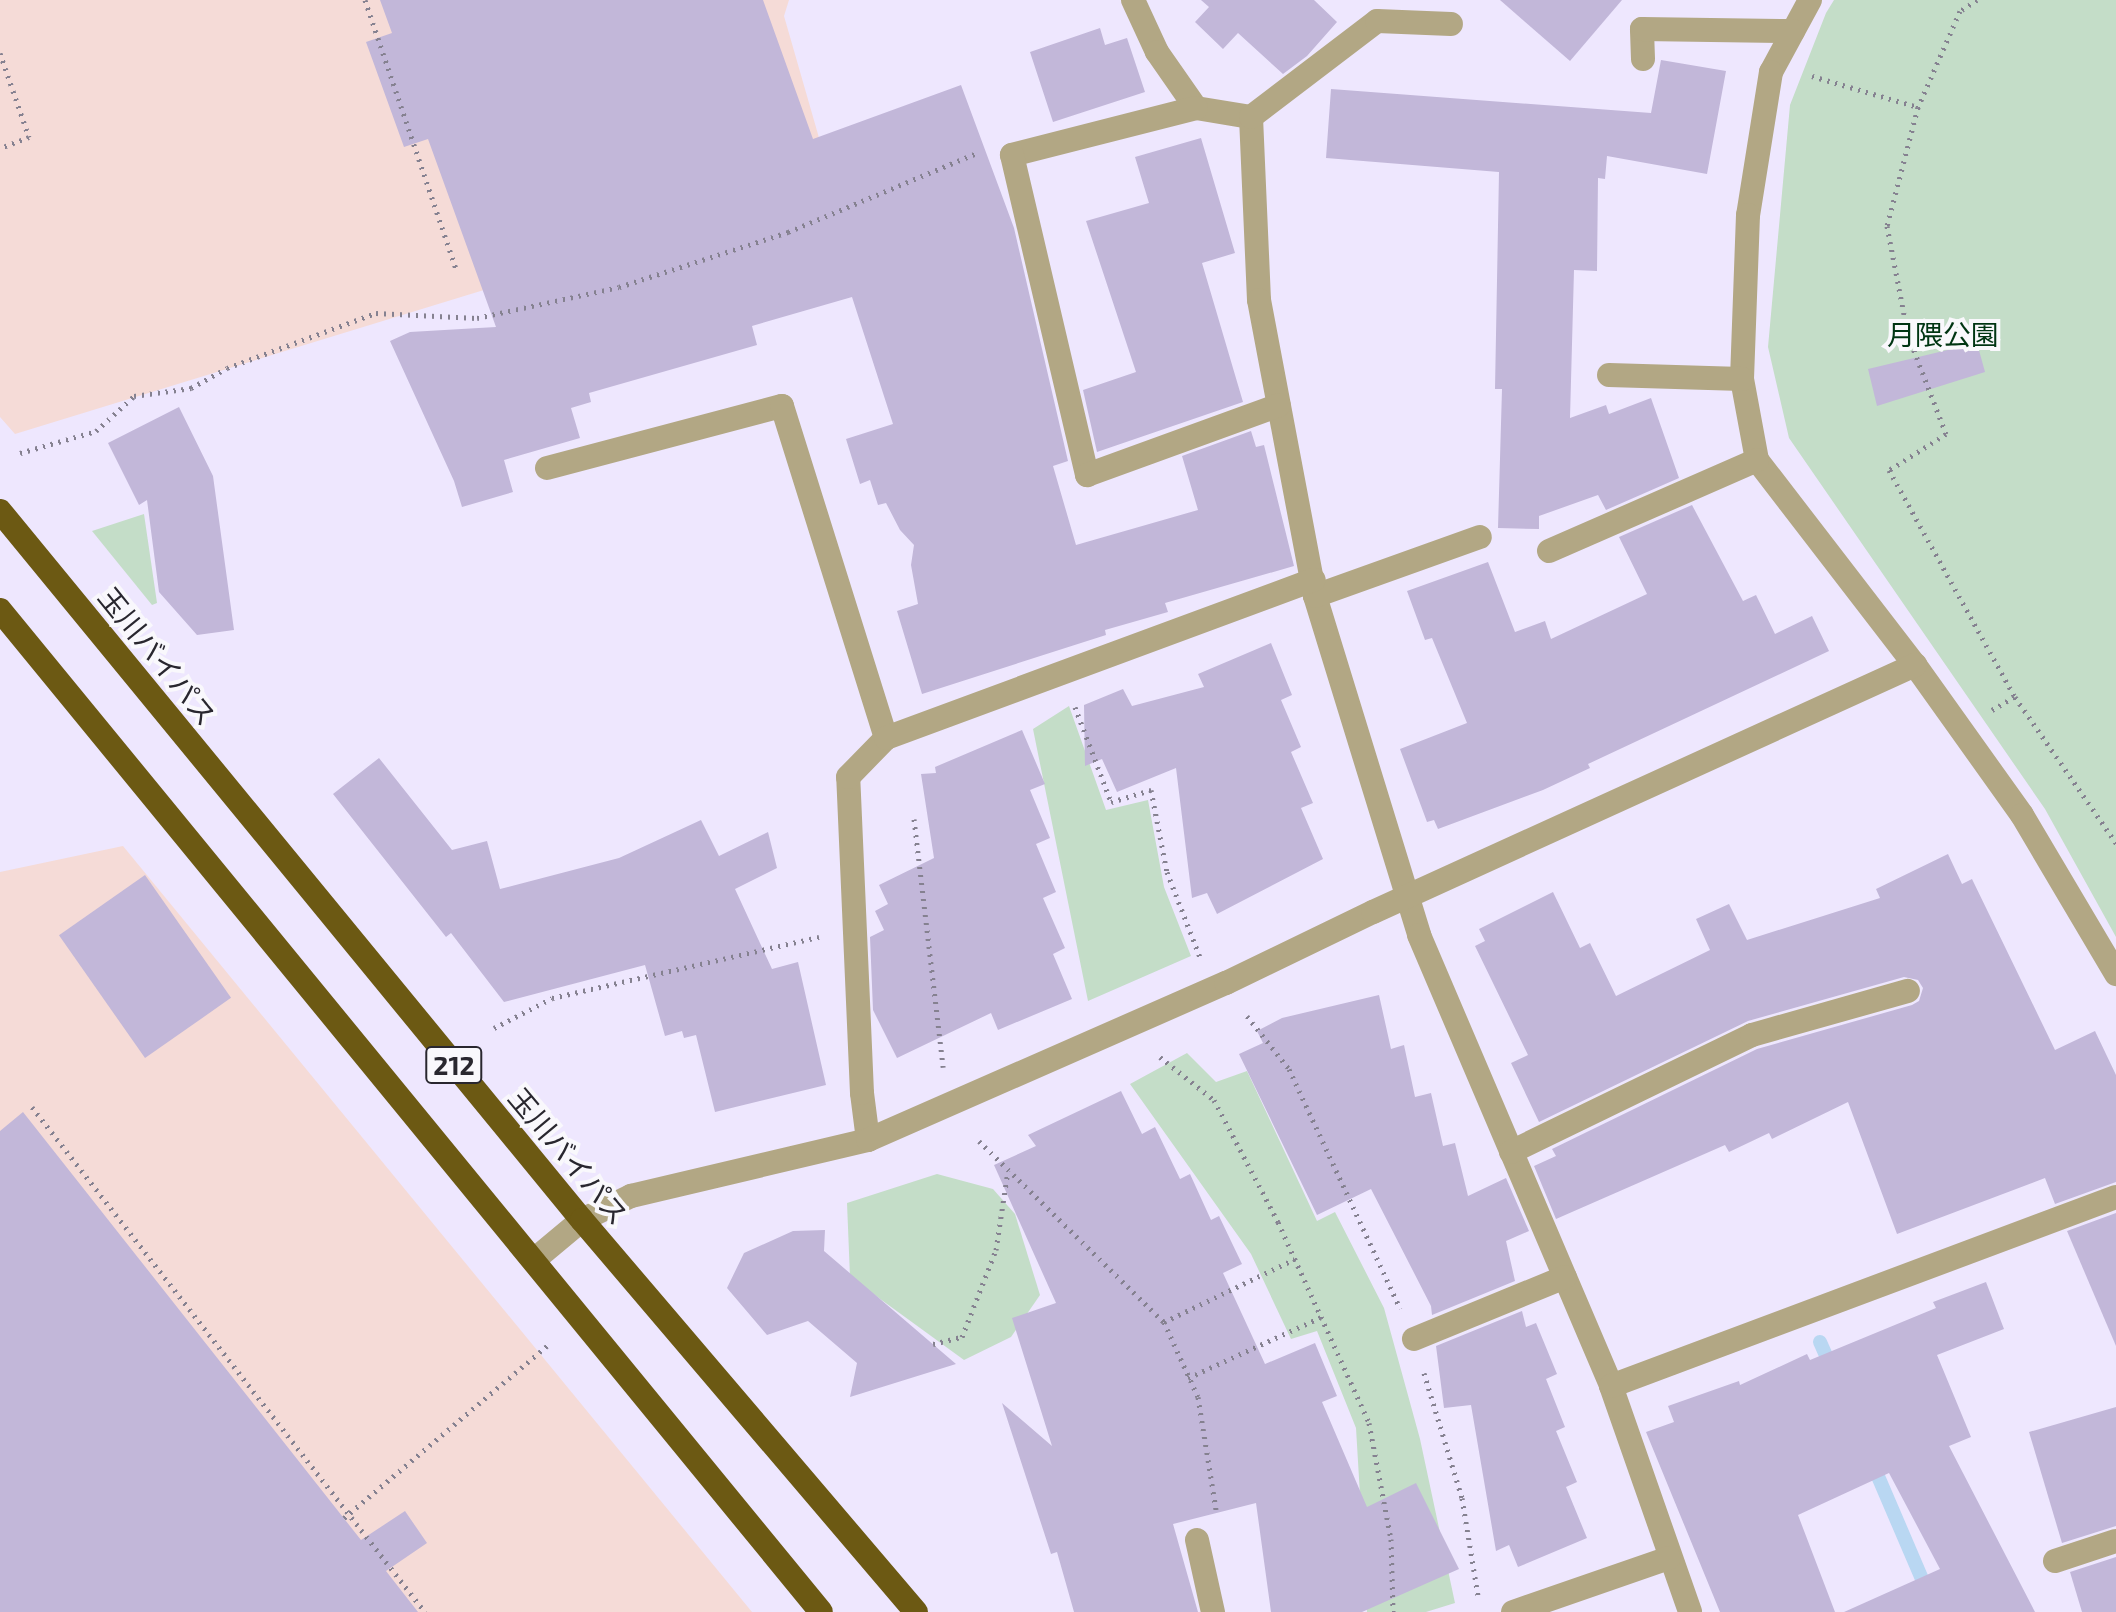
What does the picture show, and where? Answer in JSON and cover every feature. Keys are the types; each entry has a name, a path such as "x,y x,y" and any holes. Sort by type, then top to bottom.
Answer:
{"highway":[{"name":"玉川バイパス","path":"0,511 582,1220 916,1612"},
{"name":"212","path":"0,610 821,1612"}],"street":[{"path":"1133,0 1157,52 1196,108"},
{"path":"1810,0 1771,72 1748,215 1742,379 1757,460 1915,665 2022,815 2116,974"},
{"path":"1279,405 1087,475 1012,155 1196,108 1251,117 1377,21 1451,24"},
{"path":"1643,59 1642,29 1793,31"},
{"path":"1251,117 1259,300 1314,588 1419,935 1611,1386 1690,1612"},
{"path":"1609,375 1742,379"},
{"path":"547,468 782,406 886,738"},
{"path":"1549,551 1757,460"},
{"path":"868,1140 862,1093 848,777 886,738 1062,672 1314,588 1480,537"},
{"path":"534,1260 582,1220 631,1196 868,1140 1226,983 1408,896 1915,665"},
{"path":"1511,1152 1752,1035 1908,991"},
{"path":"1611,1386 2116,1197"},
{"path":"1414,1339 1565,1277"},
{"path":"1197,1540 1213,1612"},
{"path":"2055,1561 2116,1541"},
{"path":"1513,1612 1669,1558"}],"path":[{"path":"365,0 457,272"},
{"path":"1977,0 1960,11 1918,107 1887,226 1908,335 1946,434 1889,470 2015,697 2116,843"},
{"path":"0,53 29,137 0,148"},
{"path":"1814,61 1810,75 1918,107"},
{"path":"20,453 96,431 134,396 191,388 227,368 376,313 477,318 619,287 788,232 986,149 1012,155"},
{"path":"1062,672 1111,802 1151,790 1167,872 1202,961"},
{"path":"914,819 943,1068"},
{"path":"494,1028 552,998 856,929"},
{"path":"1247,1016 1289,1069 1414,1339 1462,1498 1479,1598"},
{"path":"1160,1057 1214,1100 1295,1259 1369,1423 1391,1539 1393,1612"},
{"path":"32,1107 346,1516 425,1612"},
{"path":"979,1141 1164,1322 1198,1397 1217,1520"},
{"path":"933,1344 962,1337 996,1250 1008,1170"},
{"path":"1164,1322 1295,1259"},
{"path":"1188,1378 1321,1317"},
{"path":"346,1516 550,1343"}],"shaded area":[{"path":"0,0 789,0 784,16 832,183 15,434 0,417"},
{"path":"123,846 752,1612 0,1612 0,872"}],"green space":[{"name":"月隈公園","path":"1834,0 2116,0 2116,937 2045,809 1789,438 1768,347 1790,105"},
{"path":"144,514 157,603 152,605 92,531"},
{"path":"1069,706 1106,810 1148,800 1164,887 1191,956 1088,1001 1033,729"},
{"path":"1187,1053 1216,1082 1247,1071 1317,1221 1335,1212 1384,1308 1420,1439 1455,1603 1426,1612 1367,1612 1356,1428 1317,1331 1291,1339 1251,1254 1130,1084"},
{"path":"937,1174 993,1189 1015,1214 1040,1295 1011,1337 964,1360 850,1277 847,1203"}],"building":[{"path":"380,0 763,0 813,139 961,85 1014,228 1068,461 1053,466 1076,545 1198,510 1182,456 1251,431 1256,447 1264,445 1294,566 1165,603 1168,612 1105,630 1106,635 922,694 897,611 918,604 911,565 914,545 900,530 886,503 878,505 870,480 860,484 846,439 893,424 852,297 752,326 757,345 589,393 591,402 571,408 580,438 504,460 513,492 462,507 454,481 390,341 410,332 496,327 428,139 404,147 366,42 392,33"},
{"path":"1201,0 1314,0 1337,22 1307,56 1283,74 1238,33 1223,49 1195,22 1209,7"},
{"path":"1500,0 1622,0 1570,61"},
{"path":"1100,28 1105,45 1127,38 1145,92 1053,122 1030,52"},
{"path":"1661,60 1726,71 1707,174 1607,156 1605,179 1598,178 1597,271 1574,270 1570,418 1606,405 1609,414 1651,398 1679,478 1606,510 1598,495 1539,516 1539,529 1498,528 1502,389 1495,389 1499,172 1326,158 1331,89 1651,113"},
{"path":"1201,138 1235,253 1202,263 1243,402 1097,452 1083,390 1136,372 1086,221 1149,203 1135,157"},
{"path":"1977,343 1985,372 1877,406 1868,369"},
{"path":"179,407 213,476 234,630 197,635 159,592 147,500 139,505 108,443"},
{"path":"1692,505 1743,601 1756,595 1775,634 1812,616 1829,651 1588,764 1590,768 1543,790 1438,829 1434,820 1427,822 1400,749 1467,723 1432,638 1425,640 1407,591 1488,562 1515,632 1545,621 1551,639 1647,594 1619,537"},
{"path":"1271,643 1292,695 1281,700 1301,747 1291,752 1313,803 1301,808 1323,859 1217,914 1207,893 1192,898 1176,768 1117,792 1102,759 1085,766 1084,705 1123,689 1132,706 1204,687 1198,674"},
{"path":"1022,730 1045,784 1030,790 1050,838 1036,844 1056,892 1043,898 1065,948 1053,954 1072,999 998,1030 991,1013 897,1058 873,1010 870,937 884,930 875,911 888,904 879,885 934,858 921,774 936,773 935,767"},
{"path":"379,758 452,850 487,841 500,889 619,858 701,820 719,856 768,832 777,868 735,889 772,969 798,962 826,1085 715,1112 696,1035 684,1038 682,1031 665,1036 645,965 504,1002 451,933 446,937 333,794"},
{"path":"1948,854 1962,884 1972,879 2055,1050 2095,1031 2116,1075 2116,1182 2055,1204 2045,1178 1897,1234 1848,1102 1772,1139 1769,1133 1729,1152 1725,1145 1556,1219 1534,1166 1556,1156 1552,1149 1757,1049 1912,1005 1919,1001 1923,988 1918,980 1904,977 1748,1021 1539,1122 1511,1063 1528,1055 1475,946 1485,941 1479,929 1553,892 1580,948 1590,943 1616,996 1710,950 1696,919 1729,904 1747,940 1880,898 1876,889"},
{"path":"145,875 231,998 145,1058 59,935"},
{"path":"1379,995 1391,1049 1404,1045 1415,1097 1431,1093 1443,1146 1455,1143 1468,1196 1506,1178 1529,1231 1506,1241 1515,1281 1432,1315 1431,1306 1371,1189 1317,1215 1239,1054 1263,1043 1257,1031 1282,1018"},
{"path":"1121,1091 1142,1134 1155,1127 1180,1179 1190,1174 1211,1220 1219,1216 1242,1264 1223,1273 1265,1364 1315,1343 1337,1396 1322,1402 1367,1507 1416,1483 1459,1569 1362,1612 1271,1612 1256,1503 1173,1524 1198,1612 1074,1612 1057,1552 1051,1554 1002,1403 1052,1446 1012,1318 1056,1303 994,1165 1036,1146 1028,1135"},
{"path":"23,1112 361,1540 405,1511 427,1543 386,1571 418,1612 0,1612 0,1131"},
{"path":"2116,1213 2116,1346 2067,1231"},
{"path":"825,1230 824,1251 956,1364 850,1397 857,1363 808,1321 767,1335 727,1288 744,1253 793,1231"},
{"path":"1986,1282 2004,1329 1937,1355 1971,1437 1949,1446 2035,1612 1844,1612 1940,1569 1889,1473 1798,1515 1835,1612 1720,1612 1646,1432 1674,1422 1668,1406 1739,1381 1740,1385 1807,1354 1810,1360 1936,1308 1933,1302"},
{"path":"1522,1311 1526,1327 1536,1323 1557,1374 1546,1379 1565,1427 1556,1431 1577,1482 1566,1487 1587,1538 1518,1567 1509,1545 1496,1551 1471,1405 1444,1408 1436,1346"},
{"path":"2116,1407 2116,1526 2062,1543 2029,1432"},
{"path":"2116,1557 2116,1612 2082,1612 2070,1572"}],"waterway":[{"path":"1820,1342 1833,1371"},
{"path":"1871,1460 1936,1612"}]}
